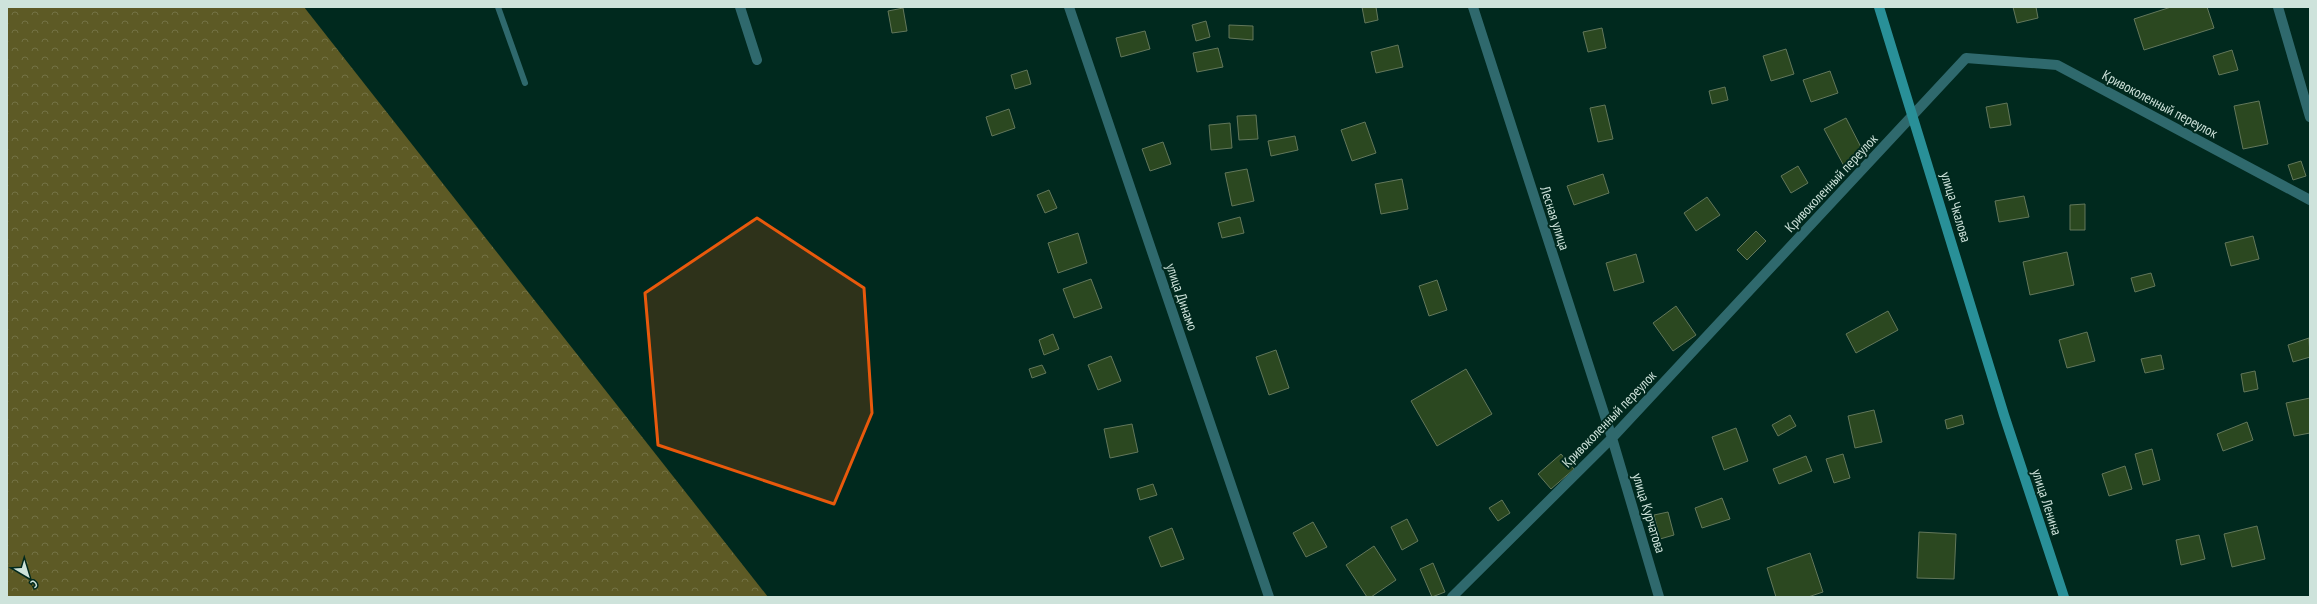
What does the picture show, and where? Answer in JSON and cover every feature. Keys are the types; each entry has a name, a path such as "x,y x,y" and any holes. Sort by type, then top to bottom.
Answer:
{"street":[{"path":"740,7 757,60"},
{"name":"улица Динамо","path":"1069,7 1269,597"},
{"name":"Лесная улица","path":"1473,7 1612,438"},
{"name":"улица Чкалова","path":"1879,7 1914,115 2004,415"},
{"path":"2278,7 2310,117"},
{"name":"Кривоколенный переулок","path":"1452,597 1612,438 1966,58 2057,65 2310,200"},
{"name":"улица Ленина","path":"2004,415 2064,597"},
{"name":"улица Курчатова","path":"1612,438 1659,597"}],"lane":[{"path":"498,7 525,83"}],"highlighted area":[{"path":"757,218 864,288 872,413 834,504 658,445 645,293"}],"green space":[{"path":"7,7 304,7 768,597 7,597"}],"building":[{"path":"1362,7 1376,7 1378,20 1365,23"},
{"path":"2013,7 2036,7 2038,18 2017,23"},
{"path":"2171,7 2207,7 2214,28 2144,50 2134,19"},
{"path":"903,8 907,31 892,33 888,11"},
{"path":"1206,21 1210,37 1196,41 1192,25"},
{"path":"1229,25 1253,26 1253,40 1229,38"},
{"path":"1602,28 1606,48 1588,52 1583,32"},
{"path":"1145,31 1150,49 1121,57 1116,38"},
{"path":"1398,45 1403,67 1376,73 1371,52"},
{"path":"1218,48 1223,67 1197,72 1193,53"},
{"path":"1786,49 1794,74 1771,81 1763,56"},
{"path":"2232,50 2238,70 2219,75 2213,56"},
{"path":"1027,70 1031,84 1015,89 1011,75"},
{"path":"1830,71 1838,93 1811,102 1803,80"},
{"path":"1725,87 1728,100 1712,104 1709,91"},
{"path":"2259,101 2268,144 2243,149 2234,106"},
{"path":"2007,103 2011,125 1990,128 1986,107"},
{"path":"1605,105 1613,139 1598,142 1590,108"},
{"path":"1009,109 1015,128 992,136 986,117"},
{"path":"1256,115 1258,139 1239,140 1237,116"},
{"path":"1846,118 1865,155 1844,166 1824,129"},
{"path":"1365,122 1376,153 1352,161 1341,130"},
{"path":"1230,123 1232,148 1211,150 1209,125"},
{"path":"1295,136 1298,150 1271,156 1268,141"},
{"path":"1163,142 1171,164 1150,171 1142,149"},
{"path":"2301,161 2306,176 2293,180 2288,165"},
{"path":"1798,166 1808,183 1791,193 1781,176"},
{"path":"1247,169 1254,201 1232,206 1225,173"},
{"path":"1603,174 1609,193 1574,205 1567,186"},
{"path":"1402,179 1408,209 1381,214 1375,184"},
{"path":"1049,190 1057,208 1045,213 1037,195"},
{"path":"2024,196 2029,217 1999,222 1995,201"},
{"path":"1707,197 1720,215 1696,231 1684,213"},
{"path":"2085,204 2085,230 2070,230 2070,205"},
{"path":"1240,217 1244,233 1222,238 1218,223"},
{"path":"1756,231 1766,241 1747,260 1737,250"},
{"path":"1078,233 1087,263 1058,273 1048,243"},
{"path":"2253,236 2259,259 2231,266 2225,243"},
{"path":"2067,252 2074,285 2030,295 2023,262"},
{"path":"1636,254 1644,282 1614,291 1606,263"},
{"path":"2151,273 2155,286 2135,292 2131,278"},
{"path":"1091,279 1102,308 1074,318 1063,289"},
{"path":"1437,280 1447,310 1429,316 1419,286"},
{"path":"1676,306 1696,335 1673,351 1653,323"},
{"path":"1888,311 1898,330 1856,353 1846,334"},
{"path":"2087,332 2095,361 2067,368 2059,340"},
{"path":"1053,334 1059,349 1044,355 1039,340"},
{"path":"2309,338 2310,357 2293,362 2288,345"},
{"path":"1276,350 1289,388 1269,395 1256,357"},
{"path":"2161,355 2164,369 2145,373 2141,359"},
{"path":"1111,356 1121,381 1098,390 1088,365"},
{"path":"1042,365 1046,373 1032,378 1029,369"},
{"path":"1466,369 1492,414 1437,446 1411,401"},
{"path":"2255,371 2258,389 2244,392 2241,374"},
{"path":"2310,398 2310,433 2294,436 2286,403"},
{"path":"1874,410 1882,442 1855,448 1848,416"},
{"path":"1790,415 1796,426 1778,436 1772,425"},
{"path":"1962,415 1964,424 1947,429 1945,420"},
{"path":"2247,422 2253,440 2223,451 2217,434"},
{"path":"1132,424 1138,452 1110,458 1104,429"},
{"path":"1736,428 1748,461 1724,470 1712,437"},
{"path":"2152,449 2160,480 2143,485 2135,454"},
{"path":"1561,454 1574,469 1551,489 1538,474"},
{"path":"1843,454 1850,478 1834,483 1826,459"},
{"path":"1806,456 1812,471 1779,484 1773,469"},
{"path":"2125,466 2132,489 2109,496 2102,474"},
{"path":"1153,484 1157,495 1140,500 1137,489"},
{"path":"1722,498 1730,519 1702,528 1695,508"},
{"path":"1502,500 1510,513 1498,521 1489,508"},
{"path":"1668,512 1674,535 1660,539 1654,515"},
{"path":"1407,519 1418,541 1402,550 1391,527"},
{"path":"1313,522 1327,547 1306,557 1293,533"},
{"path":"2257,526 2265,559 2232,567 2224,534"},
{"path":"1172,528 1184,559 1161,567 1149,537"},
{"path":"1919,532 1956,534 1954,579 1917,578"},
{"path":"2199,535 2205,559 2181,565 2176,540"},
{"path":"1374,546 1396,580 1371,597 1367,597 1346,565"},
{"path":"1810,553 1823,592 1808,597 1776,597 1767,568"},
{"path":"1433,563 1445,592 1432,597 1420,569"}]}
